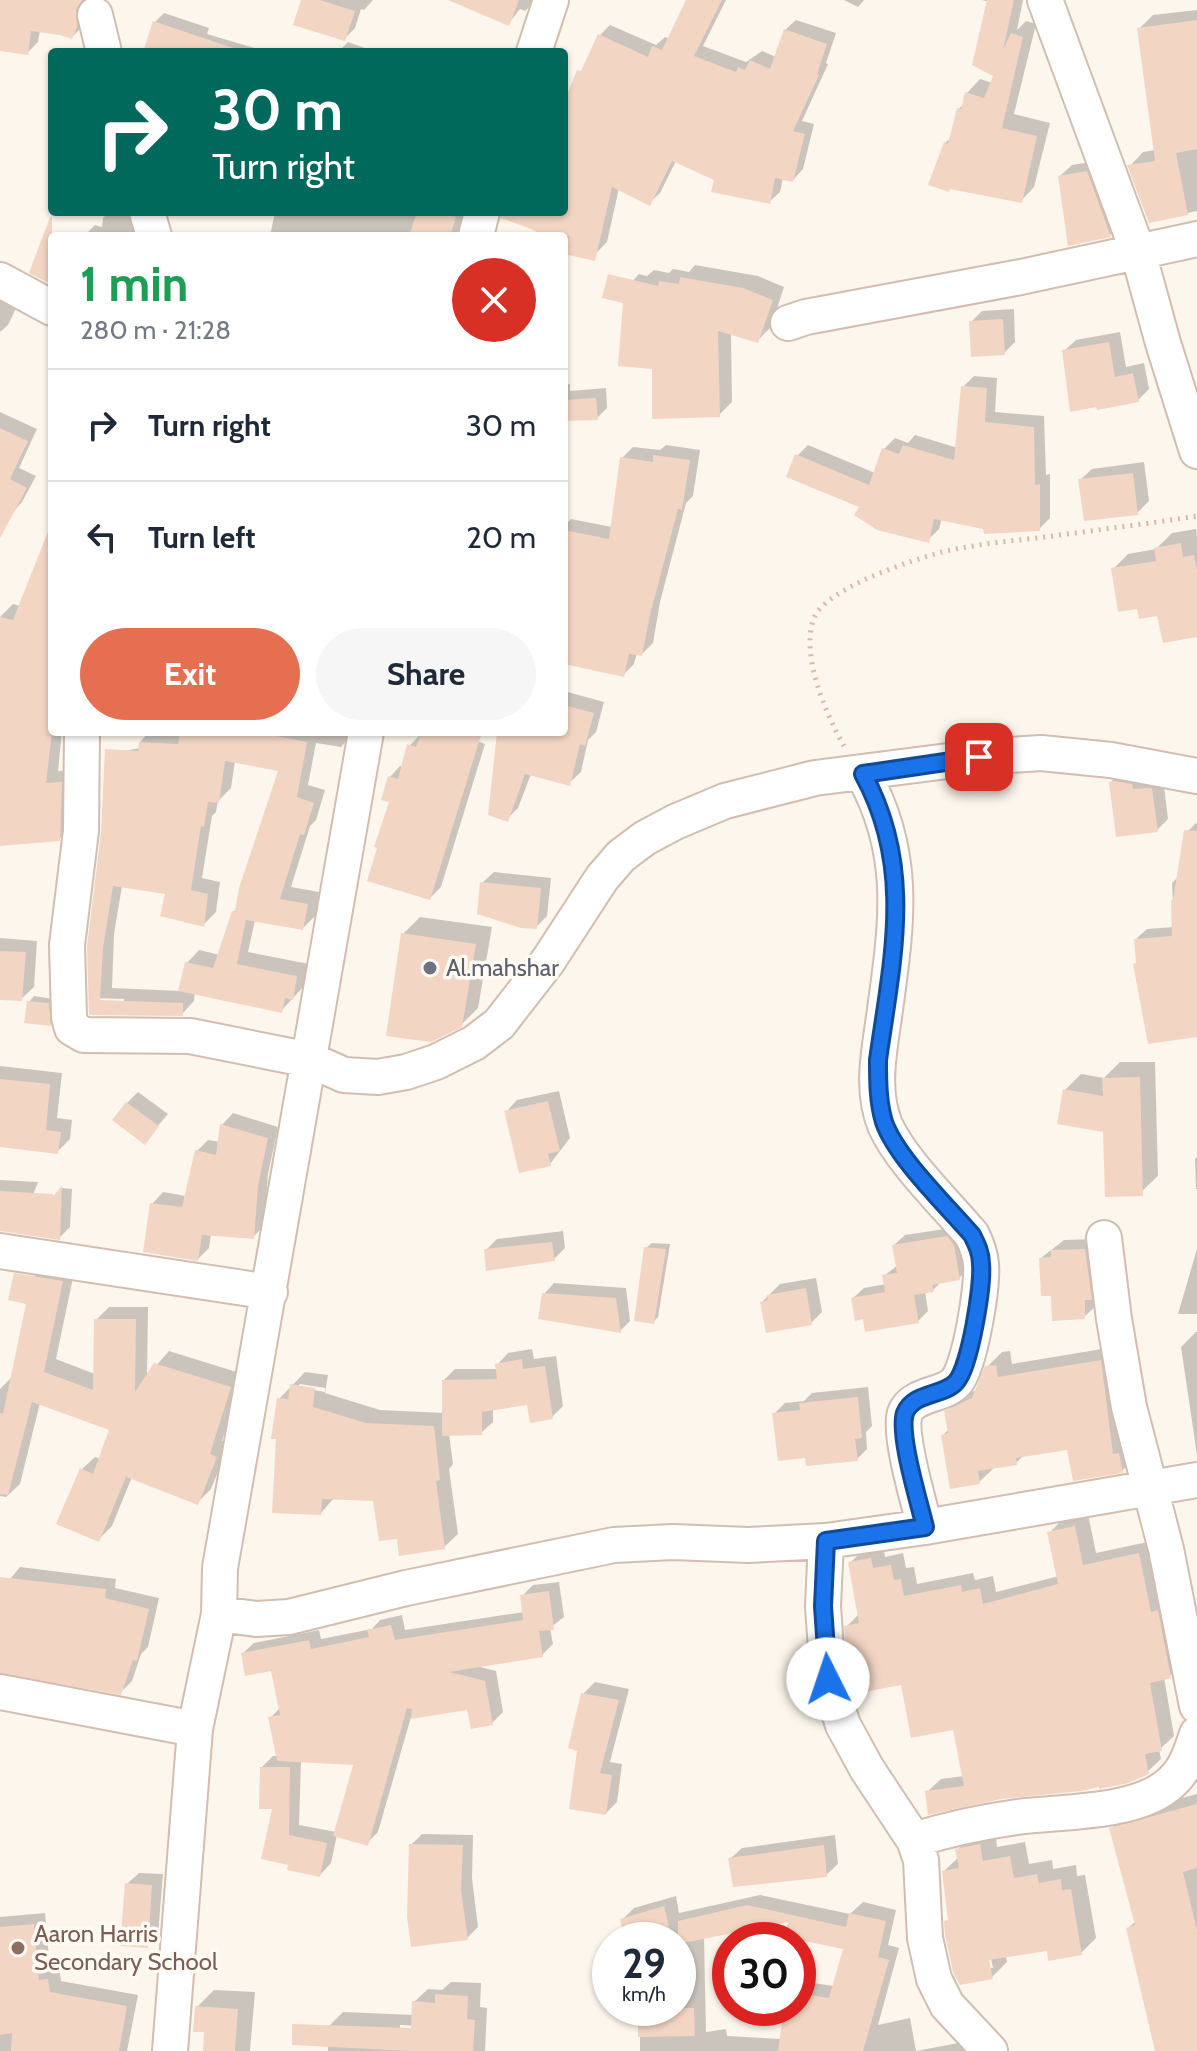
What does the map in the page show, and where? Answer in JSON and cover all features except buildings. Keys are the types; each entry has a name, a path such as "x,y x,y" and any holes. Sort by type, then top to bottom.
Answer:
{"street":[{"path":"535,48 551,0"},
{"path":"1045,0 1138,252 1197,451"},
{"path":"95,15 103,48"},
{"path":"788,323 1197,239"},
{"path":"0,280 48,306"},
{"path":"82,736 81,831 67,945 72,1028 84,1035 190,1036 310,1060 344,1075 378,1077 421,1067 474,1043 499,1024 548,961 602,878 621,856 645,838 699,811 755,791 815,778 979,757 1041,753 1096,758 1197,776"},
{"path":"170,2051 195,1729 219,1614 220,1568 365,736"},
{"path":"863,774 886,823 897,889 878,1060 885,1124 897,1146 972,1235 982,1265 962,1374 953,1386 915,1402 904,1415 905,1440 925,1527"},
{"path":"1104,1238 1129,1407 1166,1549 1197,1706"},
{"path":"0,1251 270,1292"},
{"path":"219,1614 256,1619 289,1617 406,1588 614,1545 673,1542 748,1545 826,1541 1197,1480"},
{"path":"826,1541 823,1606 828,1679 843,1725 867,1769 914,1840 921,1860 925,1938 934,1979 947,2005 990,2051"},
{"path":"0,1692 195,1729"},
{"path":"914,1840 970,1825 1115,1806 1145,1799 1165,1788 1182,1773 1197,1734"}],"path":[{"path":"863,774 823,707 810,643 819,610 839,592 946,551 1197,516"}],"place":[{"name":"Al.mahshar","path":"430,968"},
{"name":"Aaron Harris Secondary School","path":"18,1948"}],"route":[{"path":"828,1679 823,1606 826,1541 925,1527 905,1440 904,1415 915,1402 953,1386 962,1374 982,1265 972,1235 897,1146 885,1124 880,1104 878,1060 897,889 886,823 863,774 979,757"}]}
